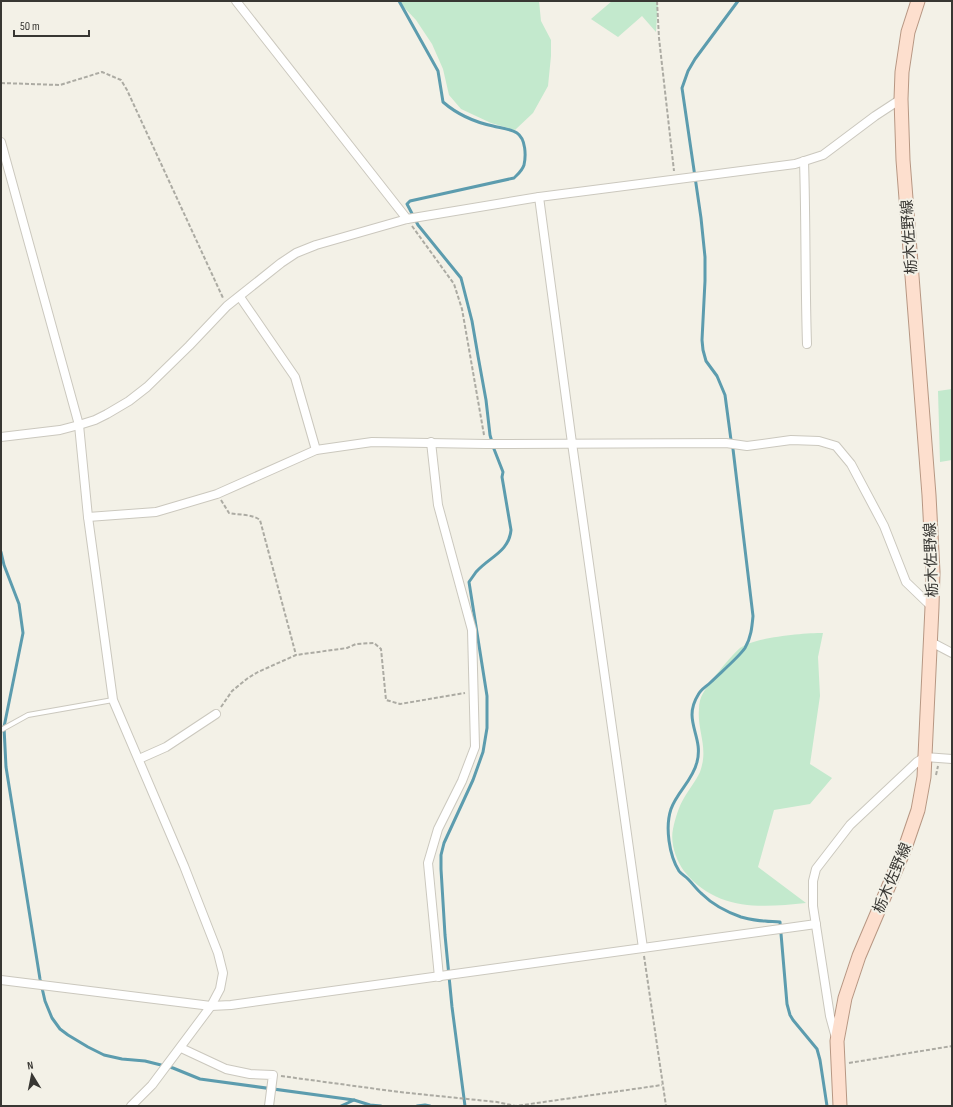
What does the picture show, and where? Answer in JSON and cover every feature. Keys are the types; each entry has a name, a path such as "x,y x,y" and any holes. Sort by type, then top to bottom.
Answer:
{"main road":[{"name":"栃木佐野線","path":"840,1106 843,1062 836,1041 843,1005 859,956 905,848 916,817 921,795 925,757 933,572 929,495 903,160 902,99 902,72 908,32 918,1"}],"street":[{"path":"236,1 407,219"},
{"path":"1,437 60,430 79,425 95,420 129,401 147,387 227,306 281,263 296,253 316,245 407,219 539,197 675,178 795,164 823,155 875,116 902,99"},
{"path":"1,142 79,425 88,517 113,700 184,866 218,953 224,973 220,989 211,1006 152,1085 130,1106"},
{"path":"804,161 807,344"},
{"path":"539,197 643,948"},
{"path":"240,297 295,377 316,450"},
{"path":"88,517 156,512 217,494 316,450 372,442 486,444 726,443 747,446 791,440 819,441 836,446 851,464 884,526 906,582 932,607"},
{"path":"431,442 438,506 472,630 475,747 462,780 438,829 428,863 439,977"},
{"path":"931,642 952,653"},
{"path":"139,759 166,747 216,714"},
{"path":"836,1041 830,1016 812,906 813,881 816,869 850,825 917,762 925,757 952,759"},
{"path":"1,980 211,1006 299,996 816,924"},
{"path":"181,1048 226,1069 272,1077 270,1106"}],"lane":[{"path":"1,730 28,715 113,700"}],"path":[{"path":"657,1 675,178"},
{"path":"1,83 60,85 102,72 121,80 227,306"},
{"path":"407,219 454,284 462,309 486,444"},
{"path":"217,494 229,512 255,517 260,520 296,656"},
{"path":"216,714 232,691 258,672 296,656 347,648 356,644 374,644 381,649 386,700 400,704 474,692"},
{"path":"936,780 939,759"},
{"path":"643,948 666,1106"},
{"path":"843,1062 952,1046"},
{"path":"272,1077 497,1102 516,1106 662,1085"}],"green space":[{"path":"398,1 539,1 541,21 551,40 551,56 548,86 533,113 515,130 491,123 461,109 449,95 443,69 432,44 416,20"},
{"path":"612,1 658,1 656,32 642,16 618,37 591,19"},
{"path":"952,389 952,460 940,462 938,391"},
{"path":"823,633 818,657 820,696 810,764 832,778 810,804 774,810 758,867 806,903 756,906 725,900 710,894 684,871 676,857 672,840 673,829 679,809 700,772 702,763 703,747 699,717 699,704 701,697 712,680 729,659 740,648 747,644 768,638"}],"waterway":[{"path":"399,1 438,71 443,102 454,111 473,120 517,133 524,143 525,153 523,167 514,178 410,201 407,204 418,225 461,278 472,321 486,400 490,435 503,472 502,477 511,530 507,544 498,554 481,567 469,582 487,696 487,728 483,752 473,780 444,843 441,855 445,935 452,1007 465,1106"},
{"path":"731,440 725,395 717,376 706,361 703,350 702,340 705,257 701,218 682,88 688,71 695,59 738,1"},
{"path":"733,449 753,616 752,628 749,640 742,652 701,691 694,704 692,721 698,744 697,762 692,775 677,797 671,809 668,824 670,849 679,871 715,905 741,917 759,921 780,922 787,1004 793,1020 817,1049 827,1106"},
{"path":"1,552 4,565 19,604 23,633 4,727 6,767 40,979 45,1001 52,1018 60,1029 68,1035 104,1055 122,1059 145,1061 173,1068 200,1079 354,1100 370,1105 381,1106"},
{"path":"341,1106 354,1100"},
{"path":"417,1106 430,1106"}]}
